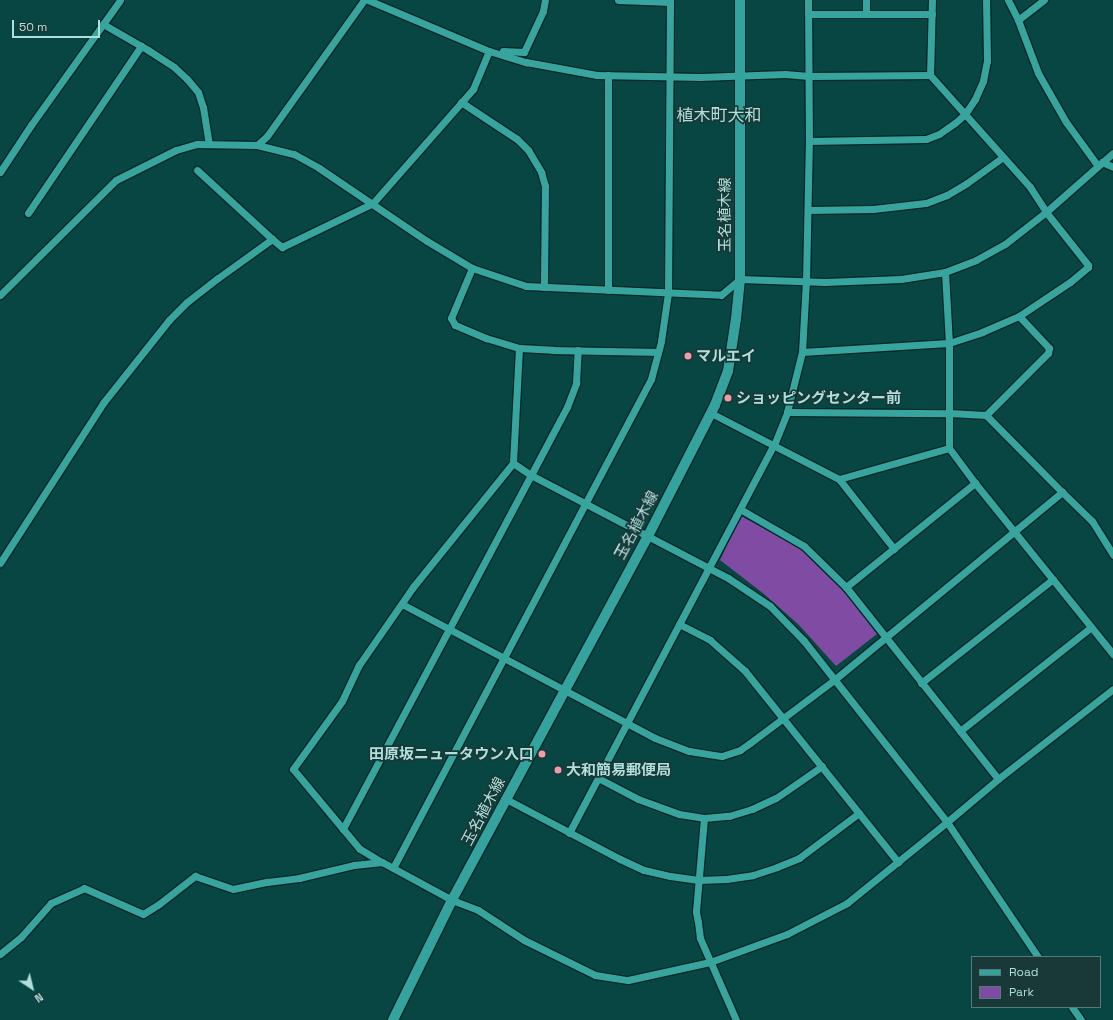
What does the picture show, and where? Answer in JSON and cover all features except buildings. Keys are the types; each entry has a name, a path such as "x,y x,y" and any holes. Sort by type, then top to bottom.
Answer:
{"main road":[{"name":"玉名植木線","path":"393,1020 452,900 648,536 711,413 728,371 736,319 740,279 740,0"}],"street":[{"path":"0,172 30,125 120,0"},
{"path":"257,145 268,136 364,0"},
{"path":"368,0 489,50 526,62 597,75 700,77 785,74 809,76 930,75"},
{"path":"489,50 524,52 543,11 545,0"},
{"path":"393,868 650,379 658,352 668,293 670,1 618,0"},
{"path":"569,833 774,445 787,412 802,352 806,281 809,141 808,0"},
{"path":"866,0 866,12"},
{"path":"802,352 949,343 982,332 1019,316 1050,297 1088,267 1046,212 1030,187 930,75 932,0"},
{"path":"809,141 926,139 939,134 965,114 975,99 983,81 987,61 986,0"},
{"path":"1008,0 1018,20 1038,73 1066,122 1100,164 1113,167"},
{"path":"1018,20 1044,0"},
{"path":"808,14 866,12 932,14"},
{"path":"103,24 174,67 187,79 198,92 204,107 209,143"},
{"path":"28,213 141,46"},
{"path":"197,170 282,247 373,203 472,89 489,50"},
{"path":"608,76 608,290"},
{"path":"461,102 517,139 528,150 541,172 545,186 544,287"},
{"path":"0,295 116,180 186,146 209,143 257,145 294,154 320,168 427,241 472,268 526,286 721,295 740,279 806,281 901,279 944,272 976,260 1005,244 1046,212 1113,153"},
{"path":"808,210 872,209 926,203 947,195 967,183 1003,157"},
{"path":"0,563 102,403 169,320 187,302 272,239"},
{"path":"472,268 451,318 455,325 486,338 519,348 658,352"},
{"path":"944,272 949,343 949,448 1113,654"},
{"path":"986,415 1048,353 1049,348 1019,316"},
{"path":"519,348 513,463 413,587 359,665 342,700 293,769 360,849 382,862 452,900 478,910 524,940 595,975 628,980 710,962 787,934 847,903 1113,688"},
{"path":"343,829 450,630 567,407 574,389 578,350"},
{"path":"787,412 949,413 986,415 1092,521 1113,555"},
{"path":"711,413 839,479 894,549"},
{"path":"839,479 949,448"},
{"path":"513,463 531,475 709,567 770,606 804,641 947,822 1037,956"},
{"path":"846,587 976,483"},
{"path":"402,604 655,738 689,751 722,756 740,750 834,680 1062,492"},
{"path":"740,509 804,546 846,587 998,780"},
{"path":"921,683 1053,579"},
{"path":"679,624 710,640 745,671 898,862"},
{"path":"960,731 1091,627"},
{"path":"598,778 644,801 679,814 704,818 729,816 752,810 776,798 822,766"},
{"path":"506,799 569,833 644,870 670,876 699,880 726,879 753,875 799,858 859,813"},
{"path":"704,818 696,912 700,938 736,1020"},
{"path":"0,954 21,937 51,902 84,888 142,914 160,904 194,876 233,889 267,882 299,878 354,865 382,862"},
{"path":"1073,1008 1081,1020"}],"green space":[{"path":"741,516 805,551 837,581 877,634 836,666 799,625 764,594 720,560"}],"place":[{"name":"マルエイ","path":"688,356"},
{"name":"ショッピングセンター前","path":"728,398"},
{"name":"田原坂ニュータウン入口","path":"542,754"},
{"name":"大和簡易郵便局","path":"558,770"}],"district":[{"name":"植木町大和","path":"719,116"}]}
